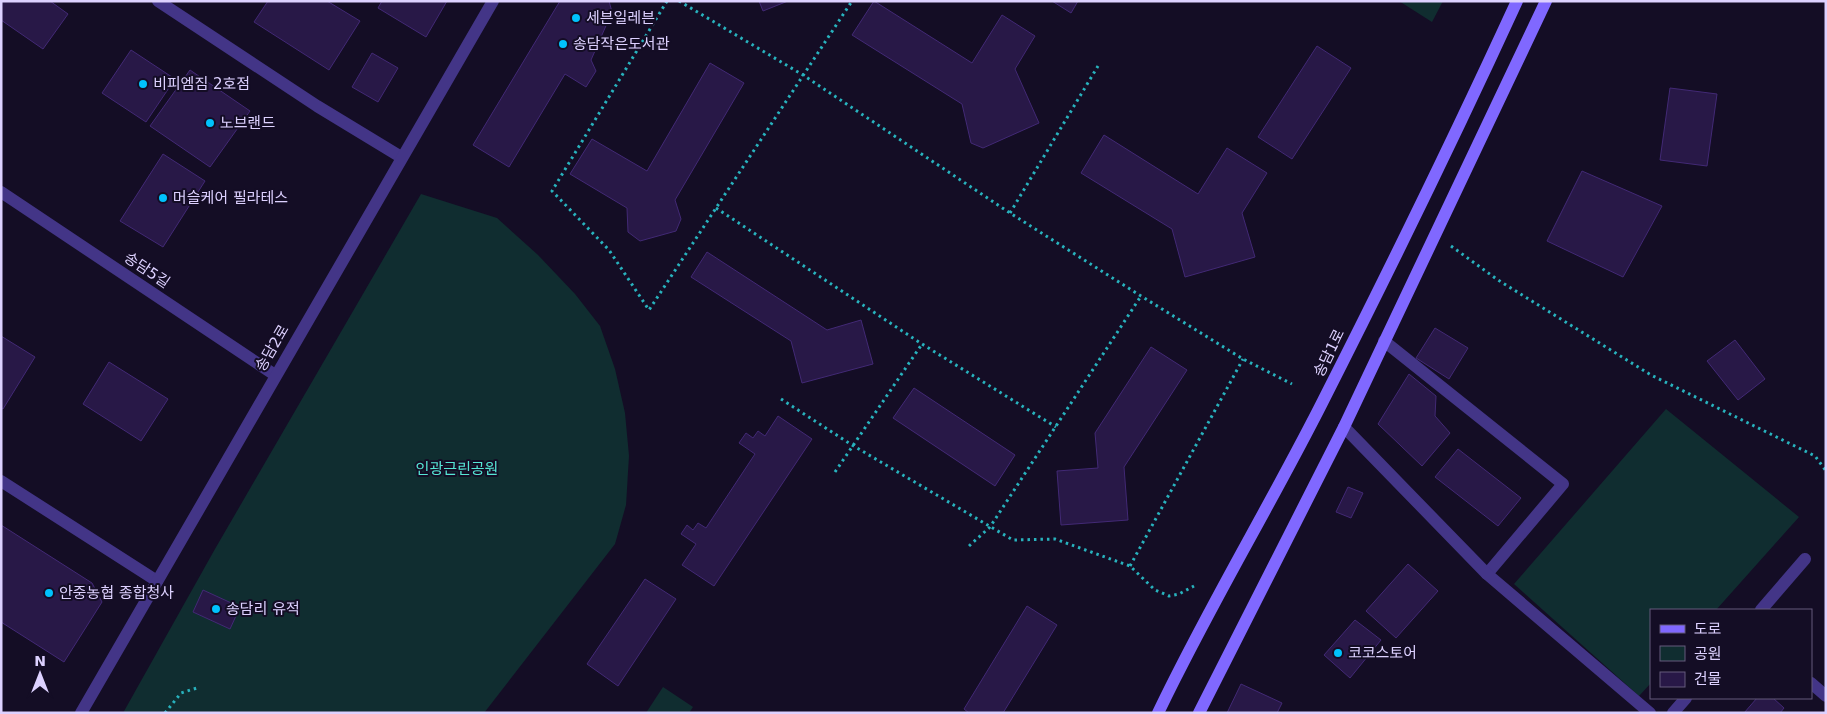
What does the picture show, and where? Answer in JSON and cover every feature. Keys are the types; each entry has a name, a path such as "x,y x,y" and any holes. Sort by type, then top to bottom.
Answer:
{"main road":[{"name":"송담1로","path":"1158,713 1192,640 1322,403 1460,123 1517,1"},
{"path":"1199,713 1344,427 1546,1"}],"street":[{"path":"158,1 310,101 402,158"},
{"name":"송담2로","path":"81,713 275,374 493,1"},
{"name":"송담5길","path":"1,192 275,374"},
{"path":"1384,341 1563,484 1486,574"},
{"path":"1344,427 1486,574 1650,713"},
{"path":"1,482 157,581"},
{"path":"1761,609 1805,559"},
{"path":"1812,684 1826,696"},
{"path":"1673,713 1685,699"}],"path":[{"path":"667,1 552,191 609,250 649,310 852,1"},
{"path":"679,1 803,75 1010,213 1142,296 1243,359 1292,384"},
{"path":"1010,213 1098,66"},
{"path":"716,208 922,344 1056,427"},
{"path":"1434,234 1498,280 1651,375 1815,456 1826,471"},
{"path":"969,546 990,527 1142,296"},
{"path":"835,472 922,344"},
{"path":"1130,566 1243,359"},
{"path":"780,399 852,445 1013,540 1055,539 1130,566 1154,590 1169,596 1179,594 1194,586"},
{"path":"165,713 181,693 200,687"}],"green space":[{"path":"1399,1 1443,1 1432,22"},
{"name":"인광근린공원","path":"421,194 497,218 538,255 575,294 600,326 615,369 625,413 629,456 626,505 615,544 484,713 123,713 215,549"},
{"path":"1666,409 1799,517 1717,609 1650,609 1650,684 1639,696 1514,584"},
{"path":"663,687 693,707 689,713 646,713"}],"building":[{"path":"1,1 50,1 68,14 43,49 1,20"},
{"path":"268,1 327,1 360,21 329,70 254,22"},
{"path":"382,1 447,1 426,37 378,8"},
{"path":"560,1 609,1 612,12 591,60 596,71 586,87 565,74 509,167 473,145"},
{"path":"759,1 788,1 763,11"},
{"path":"874,1 972,63 1002,15 1035,36 1015,69 1039,123 983,148 971,143 962,104 852,35"},
{"path":"1052,1 1078,1 1071,13"},
{"path":"1317,46 1351,68 1292,159 1258,137"},
{"path":"131,50 175,79 146,122 102,93"},
{"path":"372,53 398,68 378,102 352,87"},
{"path":"710,63 744,83 675,200 681,219 676,231 640,241 628,232 627,208 570,174 592,139 647,171"},
{"path":"190,70 250,111 210,167 150,126"},
{"path":"1670,88 1717,94 1707,166 1660,160"},
{"path":"1104,135 1198,194 1227,148 1267,173 1242,213 1255,257 1185,277 1172,229 1081,173"},
{"path":"163,154 205,181 163,247 120,221"},
{"path":"1582,171 1662,206 1623,277 1547,241"},
{"path":"707,252 827,330 861,320 873,364 802,383 791,341 691,277"},
{"path":"1435,328 1468,348 1449,379 1416,358"},
{"path":"1,336 35,357 3,409 1,408"},
{"path":"1735,340 1765,379 1738,400 1707,361"},
{"path":"1151,347 1187,370 1124,467 1128,520 1061,525 1057,471 1098,468 1095,433"},
{"path":"109,362 168,399 141,441 83,404"},
{"path":"1409,374 1436,396 1435,416 1450,433 1422,466 1378,424"},
{"path":"914,388 1015,455 995,486 893,418"},
{"path":"778,416 812,439 714,586 682,565 696,544 681,534 687,525 693,530 698,523 706,528 755,454 739,443 746,433 753,438 758,431 765,436"},
{"path":"1458,449 1521,498 1498,526 1435,477"},
{"path":"1348,487 1363,493 1351,518 1336,512"},
{"name":"안중농협 종합청사","path":"1,525 92,583 102,602 64,662 1,622"},
{"path":"1408,564 1438,591 1396,638 1366,611"},
{"path":"645,579 676,599 618,686 587,664"},
{"name":"송담리 유적","path":"203,590 240,607 230,629 193,612"},
{"path":"1027,606 1057,625 1003,713 969,713 964,709"},
{"path":"1355,620 1381,640 1350,678 1324,655"},
{"path":"1241,684 1282,703 1277,713 1227,713"},
{"path":"1756,699 1774,699 1784,708 1780,713 1744,713"}],"place":[{"name":"세븐일레븐","path":"576,18"},
{"name":"송담작은도서관","path":"563,44"},
{"name":"비피엠짐 2호점","path":"143,84"},
{"name":"노브랜드","path":"210,123"},
{"name":"머슬케어 필라테스","path":"163,198"},
{"name":"안중농협 종합청사","path":"49,593"},
{"name":"송담리 유적","path":"216,609"},
{"name":"코코스토어","path":"1338,653"}]}
